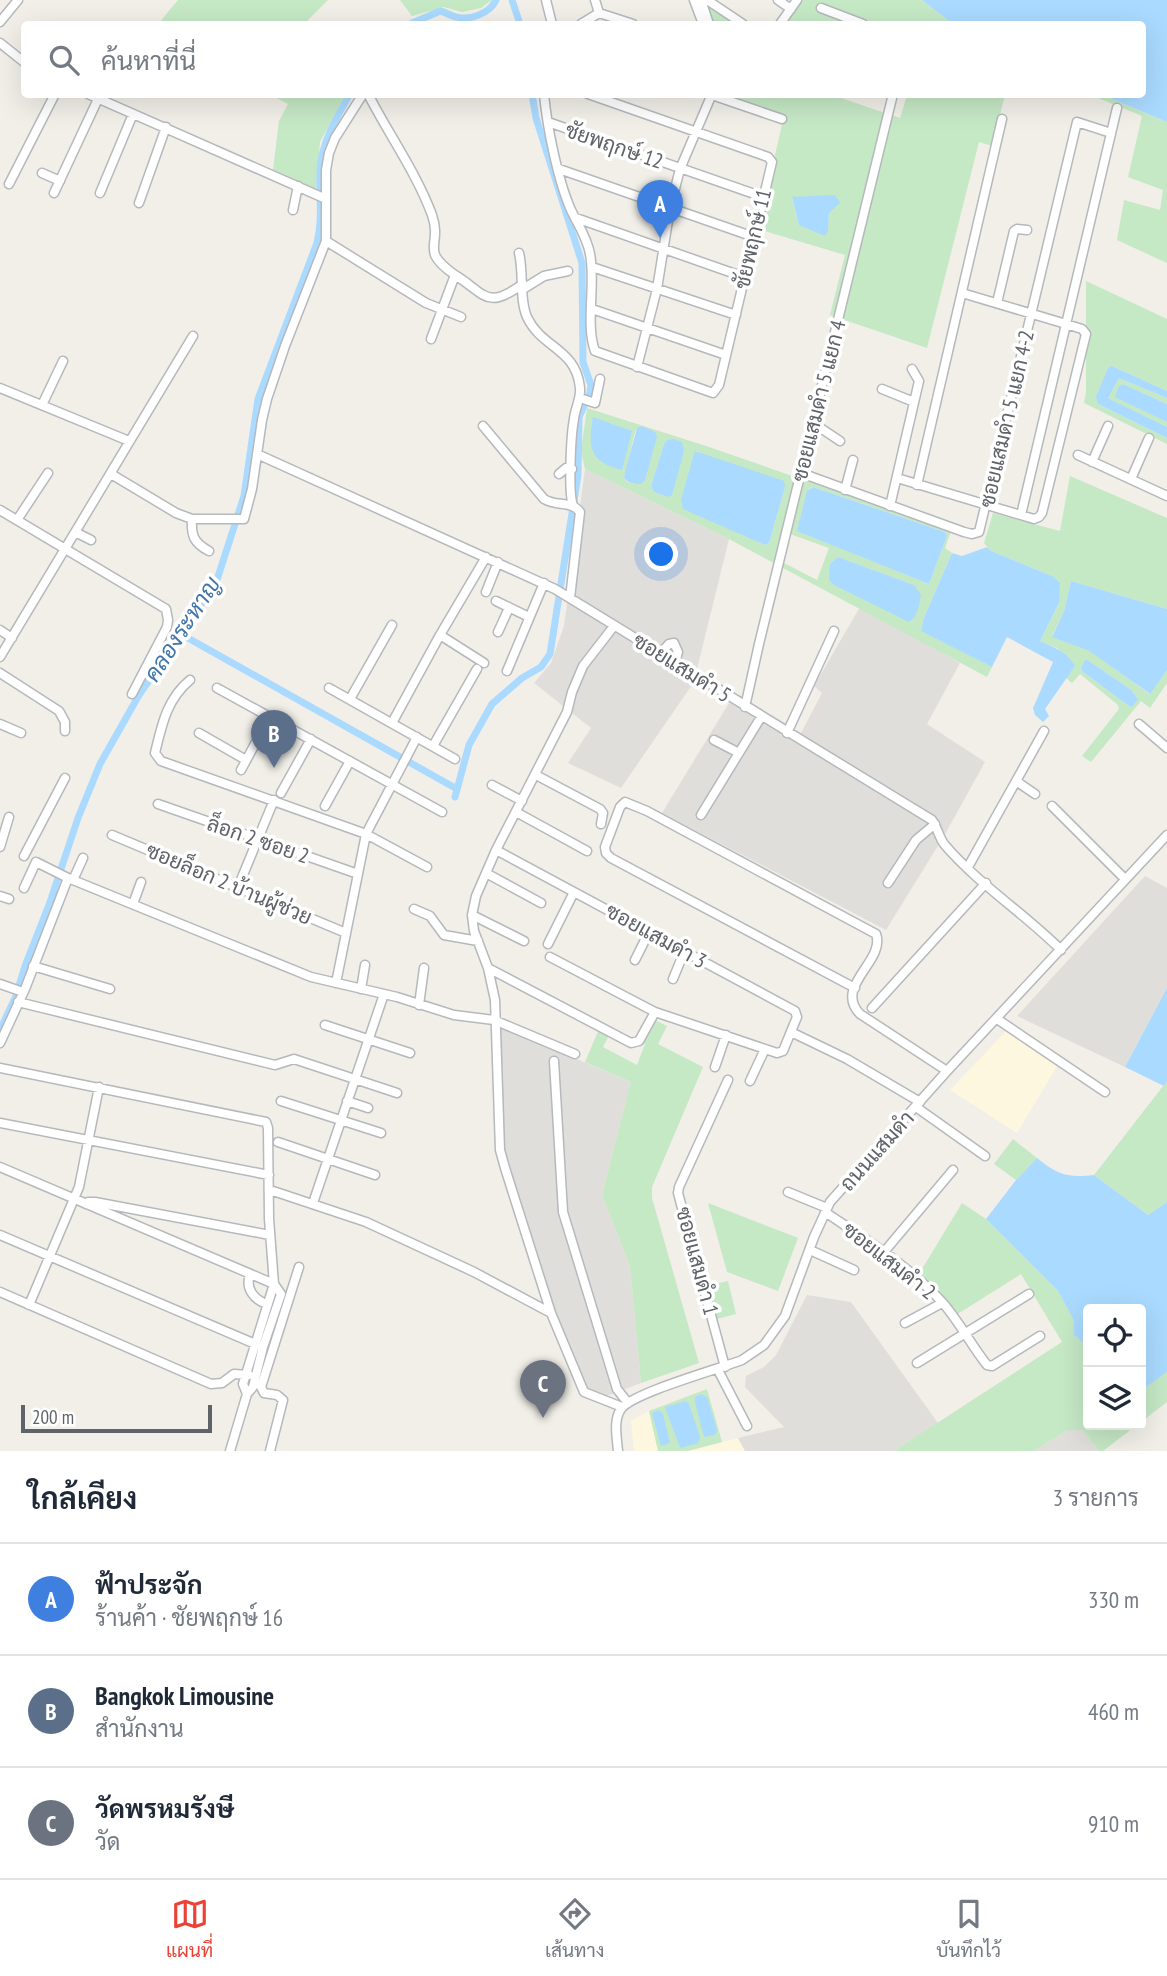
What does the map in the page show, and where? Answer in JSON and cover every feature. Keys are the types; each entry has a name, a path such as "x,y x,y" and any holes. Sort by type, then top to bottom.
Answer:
{"street":[{"path":"0,22 18,0"},
{"path":"546,0 551,21"},
{"path":"595,0 599,13"},
{"path":"695,0 702,21"},
{"path":"695,0 707,21"},
{"path":"707,0 738,21"},
{"path":"778,0 791,9"},
{"path":"782,21 797,0"},
{"path":"821,8 855,21"},
{"path":"586,21 599,13 624,21"},
{"path":"0,43 21,60"},
{"path":"9,184 53,98"},
{"path":"111,474 176,513 192,519 244,519 267,399 326,241 322,197 329,153 335,138 360,98"},
{"path":"370,98 416,177 435,224 433,253 436,259 491,298 505,296 544,276 568,271"},
{"path":"545,98 559,169 569,203 586,239 592,267 593,346 598,353 637,367 657,289 670,208 680,169 710,98"},
{"path":"599,98 695,132"},
{"path":"720,98 782,119"},
{"name":"ซอยแสมดำ 5 แยก 4","path":"745,707 892,98"},
{"path":"54,193 98,99 322,197"},
{"path":"1021,515 1117,108"},
{"path":"100,193 133,114"},
{"path":"917,485 1002,119"},
{"name":"ชัยพฤกษ์ 12","path":"548,122 763,197"},
{"name":"ซอยแสมดำ 5 แยก 4-2","path":"801,473 972,534 981,528 1077,122 1111,133"},
{"path":"139,203 166,127"},
{"name":"ชัยพฤกษ์ 11","path":"637,367 710,392 717,390 736,315 772,162 695,132"},
{"path":"559,169 754,237"},
{"path":"41,173 60,181"},
{"path":"293,210 299,186"},
{"path":"576,218 744,276"},
{"path":"997,303 1014,231 1027,229"},
{"path":"326,241 441,310 461,317"},
{"path":"519,253 526,315 542,337 572,362 578,378 580,398 573,421 569,497 580,512 569,598"},
{"path":"592,267 736,315"},
{"path":"431,339 455,275"},
{"path":"897,478 1037,519 1042,513 1086,336 1082,329 962,293"},
{"path":"592,309 726,355"},
{"path":"0,657 193,336"},
{"path":"41,405 63,361"},
{"path":"890,506 919,380 912,369"},
{"path":"580,398 595,403 600,379"},
{"path":"0,388 130,441"},
{"path":"882,389 914,402"},
{"path":"813,423 840,440"},
{"path":"483,426 544,499 552,503 573,505"},
{"path":"1092,462 1108,426"},
{"path":"1130,479 1149,438"},
{"name":"ซอยแสมดำ 5","path":"257,454 544,583 932,820 944,843 1061,950"},
{"path":"1078,455 1167,496"},
{"path":"845,490 853,460"},
{"path":"559,474 566,468 572,469"},
{"path":"17,520 48,473"},
{"path":"0,510 166,609 169,621 167,627 132,694"},
{"path":"192,519 191,533 194,540 209,551"},
{"path":"75,532 91,540"},
{"path":"392,723 486,557"},
{"path":"486,593 498,562"},
{"path":"507,671 544,583"},
{"path":"496,601 529,617"},
{"path":"498,632 509,608"},
{"path":"350,699 392,625"},
{"path":"614,626 583,666 567,712 496,850 476,896 472,915 495,1000 500,1150 517,1209 551,1313 584,1392 625,1405"},
{"path":"0,630 12,638"},
{"path":"787,733 834,631"},
{"path":"433,746 480,666 440,635"},
{"path":"660,654 669,644 674,643 678,649 675,663"},
{"path":"0,673 59,711 65,722 65,731"},
{"path":"190,680 178,689 167,709 155,752 161,761 277,797 366,834 427,867"},
{"path":"217,688 442,812"},
{"path":"329,688 456,759"},
{"path":"241,770 270,716"},
{"path":"701,815 761,717"},
{"path":"0,724 20,733"},
{"path":"1139,724 1167,748"},
{"path":"968,867 1044,731"},
{"path":"199,733 246,760"},
{"path":"336,983 366,834 417,737"},
{"path":"238,887 277,797 311,739"},
{"path":"713,740 738,753"},
{"path":"325,806 350,761"},
{"path":"536,775 600,809 603,813 601,824"},
{"path":"24,856 65,778"},
{"path":"1016,781 1035,794"},
{"path":"492,785 522,801"},
{"path":"855,988 611,858 605,847 620,807 631,803 648,811 876,934 877,944 855,988 851,996 853,1006 860,1014 947,1071"},
{"name":"ล็อก 2 ซอย 2","path":"158,804 358,874"},
{"path":"1052,806 1125,878"},
{"path":"516,812 587,851"},
{"path":"1,850 9,817"},
{"path":"888,883 916,840 935,824"},
{"name":"ซอยล็อก 2 บ้านผู้ช่วย","path":"112,835 346,933"},
{"name":"ถนนแสมดำ","path":"625,1405 646,1394 751,1356 771,1337 785,1316 826,1210 947,1071 1167,835"},
{"name":"ซอยแสมดำ 3","path":"496,850 795,1011 797,1017 791,1032"},
{"path":"0,1043 18,1002 19,991 33,966 65,877 83,858"},
{"path":"24,888 36,862 65,877 311,977 384,994 454,1015 494,1020 575,1054"},
{"path":"486,873 541,903"},
{"path":"134,904 141,882"},
{"path":"872,1008 986,883"},
{"path":"548,944 574,892"},
{"path":"414,909 430,916 444,935 478,941"},
{"path":"472,915 524,941"},
{"path":"635,960 649,932"},
{"path":"673,979 684,952"},
{"path":"550,957 655,1012 765,1049 781,1053 791,1032 847,1059 918,1104 985,1156"},
{"path":"361,989 365,965"},
{"path":"33,966 110,989"},
{"path":"419,1005 424,968"},
{"path":"488,968 631,1044 639,1041 655,1012"},
{"path":"0,984 19,991"},
{"path":"313,1203 384,994"},
{"path":"18,1002 275,1066 294,1059 397,1093"},
{"path":"996,1018 1105,1092"},
{"path":"324,1026 410,1053"},
{"path":"715,1066 726,1035"},
{"path":"750,1081 765,1049"},
{"path":"554,1061 563,1212 617,1389 625,1405"},
{"path":"0,1068 266,1122 274,1284 267,1304 253,1387 247,1394 230,1451"},
{"name":"ซอยแสมดำ 1","path":"728,1080 678,1193 722,1368 747,1426"},
{"path":"29,1305 75,1200 99,1087"},
{"path":"281,1101 381,1133"},
{"path":"347,1101 368,1108"},
{"path":"0,1123 269,1175"},
{"path":"278,1142 375,1175"},
{"path":"0,1167 274,1284 281,1294 246,1375 243,1384 247,1394"},
{"path":"884,1252 953,1170"},
{"path":"273,1191 366,1222 474,1272 551,1313"},
{"name":"ซอยแสมดำ 2","path":"788,1192 826,1210 884,1252 942,1303 989,1366 1040,1336"},
{"path":"86,1204 95,1202 270,1236"},
{"path":"0,1235 259,1345"},
{"path":"810,1250 854,1270"},
{"path":"270,1451 283,1400 277,1395 264,1393 261,1387 299,1268"},
{"path":"250,1275 248,1283 253,1296 267,1304"},
{"path":"0,1292 211,1384 222,1383 234,1374 255,1377"},
{"path":"917,1363 1029,1294"},
{"path":"905,1323 942,1303"},
{"path":"618,1451 617,1420 625,1405"}],"shaded area":[{"path":"585,469 729,539 697,669 801,733 822,693 814,686 860,607 960,663 927,724 985,762 944,836 886,930 662,813 729,703 694,682 621,788 568,763 591,728 534,683 551,663 564,626"},
{"path":"1145,876 1167,888 1167,988 1125,1067 1017,1016"},
{"path":"497,1025 631,1082 602,1195 630,1266 641,1383 604,1397 587,1391 556,1315 505,1152"},
{"path":"1012,1025 1062,1058 1017,1133 950,1090"},
{"path":"807,1295 851,1302 938,1423 894,1451 745,1451 738,1438 784,1427 745,1387 746,1376 764,1367 776,1355"},
{"path":"649,1411 658,1451 634,1451 631,1421"},
{"path":"1067,1430 1082,1430 1099,1451 1034,1451"},
{"path":"738,1438 745,1451 688,1451"}],"green space":[{"path":"178,0 328,0 307,21 160,21"},
{"path":"400,0 492,0 481,8 462,12 444,7 412,16"},
{"path":"798,0 922,0 949,21 785,21"},
{"path":"705,2 734,21 711,21"},
{"path":"277,98 343,98 320,142 316,189 273,170 279,121 288,104"},
{"path":"732,98 841,98 900,118 906,98 1004,98 992,146 979,142 927,348 830,315 845,255 758,229 784,116","holes":["810,197 829,213 828,230 799,225 792,198"]},
{"path":"1098,98 1110,98 1167,122 1167,263 1117,240 1124,200 1160,210 1163,190 1128,177 1142,116"},
{"path":"1086,281 1167,319 1167,391 1112,366 1098,404 1167,438 1167,444 1084,403"},
{"path":"1119,378 1167,398 1167,404 1123,384 1116,396 1167,422 1167,427 1108,398"},
{"path":"587,408 951,531 945,548 952,553 921,630 992,667 987,677 729,539 585,469 581,451","holes":["636,428 635,484 624,478","667,440 667,497 654,492 651,486 664,444","696,451 785,487 769,543 765,545 681,499","810,488 945,532 947,536 929,584 798,531","790,534 829,548 817,580 782,562","838,557 914,585 830,564"]},
{"path":"1070,476 1167,518 1167,609 1071,581 1064,611 1052,636 1088,649 1149,694 1167,670 1167,683 1150,708 1141,701 1091,762 1082,756 1119,709 1118,705 1080,674 1072,683 1066,678 1075,666 1057,648 1040,641 1059,603 1052,576 991,551 984,543 993,513 1060,531","holes":["1086,659 1130,689 1132,706 1082,671"]},
{"path":"655,1020 667,1026 658,1044 703,1067 652,1187 652,1198 699,1363 641,1383 630,1266 602,1195 631,1082 585,1062 599,1029 609,1035 603,1047 637,1065 645,1044 642,1042"},
{"path":"1167,1081 1167,1202 1148,1215 1094,1175"},
{"path":"1013,1139 1037,1158 1016,1180 994,1164"},
{"path":"708,1203 798,1238 778,1291 727,1272"},
{"path":"962,1203 986,1219 1058,1291 1074,1321 1074,1335 1083,1343 1083,1430 1130,1430 1103,1451 1099,1451 1082,1430 1067,1430 1034,1451 894,1451 1062,1342 1021,1274 956,1315 937,1287 919,1274"},
{"path":"728,1281 736,1314 717,1319 707,1286"},
{"path":"1167,1372 1167,1402 1146,1418 1146,1387"},
{"path":"707,1389 722,1442 688,1451 658,1451 649,1411","holes":["676,1405 680,1448 666,1407"]}],"water":[{"path":"922,0 1167,0 1167,122 1110,98 1146,98 1146,21 949,21"},
{"path":"835,195 840,203 829,213 825,236 799,225 792,197"},
{"path":"1112,366 1167,391 1167,398 1119,378 1108,398 1167,427 1167,438 1098,404 1096,397 1108,368"},
{"path":"1123,384 1167,404 1167,422 1115,397 1119,386"},
{"path":"593,417 632,431 622,470 603,463 593,452"},
{"path":"642,426 655,432 657,437 645,480 641,484 634,484 624,478 637,428"},
{"path":"667,440 682,442 684,451 672,495 667,497 654,492 651,486 664,444"},
{"path":"695,451 784,481 785,487 769,543 765,545 683,509 681,499"},
{"path":"813,487 945,532 947,536 929,584 797,531 807,491"},
{"path":"987,547 1052,576 1060,583 1059,603 1040,641 1064,654 1075,666 1045,709 1049,716 1043,722 1035,715 1033,708 1053,662 1007,637 992,667 921,631 923,620 952,553 962,556"},
{"path":"838,557 914,585 921,595 914,617 909,622 834,585 829,580 830,564"},
{"path":"1071,581 1167,609 1167,670 1150,694 1088,650 1052,637 1064,611"},
{"path":"1086,659 1130,689 1138,699 1132,707 1082,671"},
{"path":"1167,988 1167,1081 1164,1086 1125,1067"},
{"path":"1037,1158 1063,1174 1094,1175 1148,1215 1167,1202 1167,1372 1146,1387 1146,1304 1083,1304 1083,1343 1074,1335 1074,1321 1058,1291 986,1219"},
{"path":"701,1394 707,1397 717,1430 715,1435 704,1437 695,1402 695,1397"},
{"path":"686,1401 700,1437 698,1443 680,1448 665,1407"},
{"path":"659,1410 663,1414 670,1443 661,1446 652,1413"}],"waterway":[{"name":"คลองระหาญ","path":"417,21 440,11 461,18 473,17 489,9 496,0"},
{"path":"512,0 519,21"},
{"name":"คลองระหาญ","path":"0,1030 16,996 78,818 100,764 139,695 216,583 244,496 258,399 317,243 323,151 348,98"},
{"path":"455,797 469,745 492,704 522,678 541,667 550,654 578,475 579,417 591,385 583,362 582,263 536,118 533,98"},
{"path":"179,633 457,789"}],"place":[{"name":"ฟ้าประจัก","path":"660,238"},
{"name":"Bangkok Limousine","path":"274,768"},
{"name":"วัดพรหมรังษี","path":"543,1418"}]}
